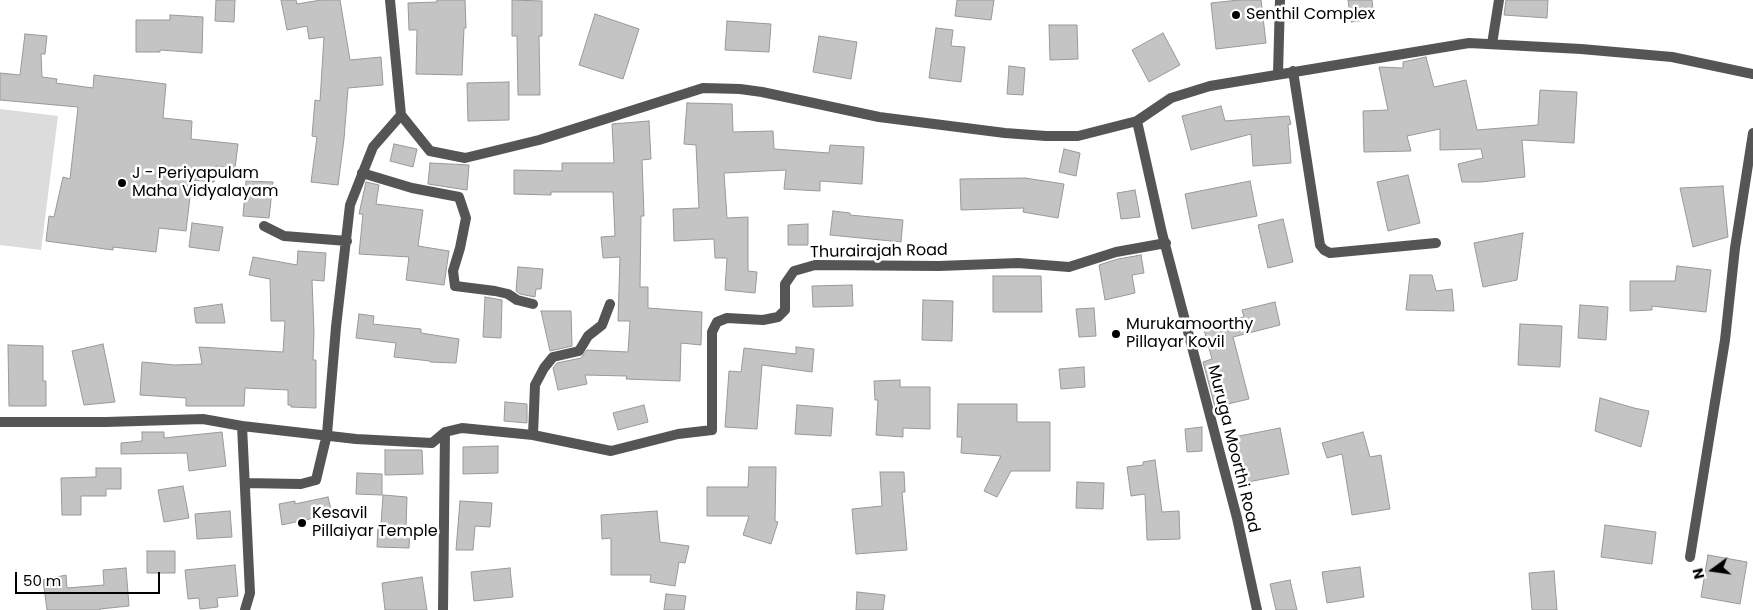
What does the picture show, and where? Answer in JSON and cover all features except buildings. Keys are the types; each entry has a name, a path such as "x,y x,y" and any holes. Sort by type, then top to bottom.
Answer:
{"street":[{"path":"390,0 401,115 430,150 465,158 539,140 704,88 762,92 879,117 1005,133 1078,136 1137,120 1171,98 1210,86 1469,42 1672,57 1753,74"},
{"path":"1278,74 1280,0"},
{"path":"1492,44 1499,0"},
{"path":"1293,72 1320,244 1324,250 1330,252 1436,243"},
{"path":"245,483 301,484 316,480 327,434 336,327 350,205 372,147 401,115"},
{"name":"Muruga Moorthi Road","path":"1137,120 1162,233 1237,518 1256,610"},
{"path":"1690,557 1725,340 1753,133"},
{"path":"362,172 412,188 459,197 466,218 453,271 455,286 495,291 533,304"},
{"path":"264,226 284,236 347,241"},
{"name":"Thurairajah Road","path":"0,422 106,422 203,419 242,426 327,434 356,439 432,443 445,432 462,428 533,435 611,451 678,434 712,430 712,332 717,322 727,318 763,320 778,317 786,310 785,284 794,271 815,265 939,266 1018,262 1069,267 1116,252 1166,243"},
{"path":"533,435 535,385 544,368 553,357 579,351 588,336 602,325 610,304"},
{"path":"242,426 250,593 245,610"},
{"path":"443,610 445,432"}],"shaded area":[{"path":"0,109 58,116 41,250 0,245"}],"place":[{"name":"Senthil Complex","path":"1236,15"},
{"name":"J - Periyapulam Maha Vidyalayam","path":"122,183"},
{"name":"Murukamoorthy Pillayar Kovil","path":"1116,334"},
{"name":"Kesavil Pillaiyar Temple","path":"302,523"}]}
